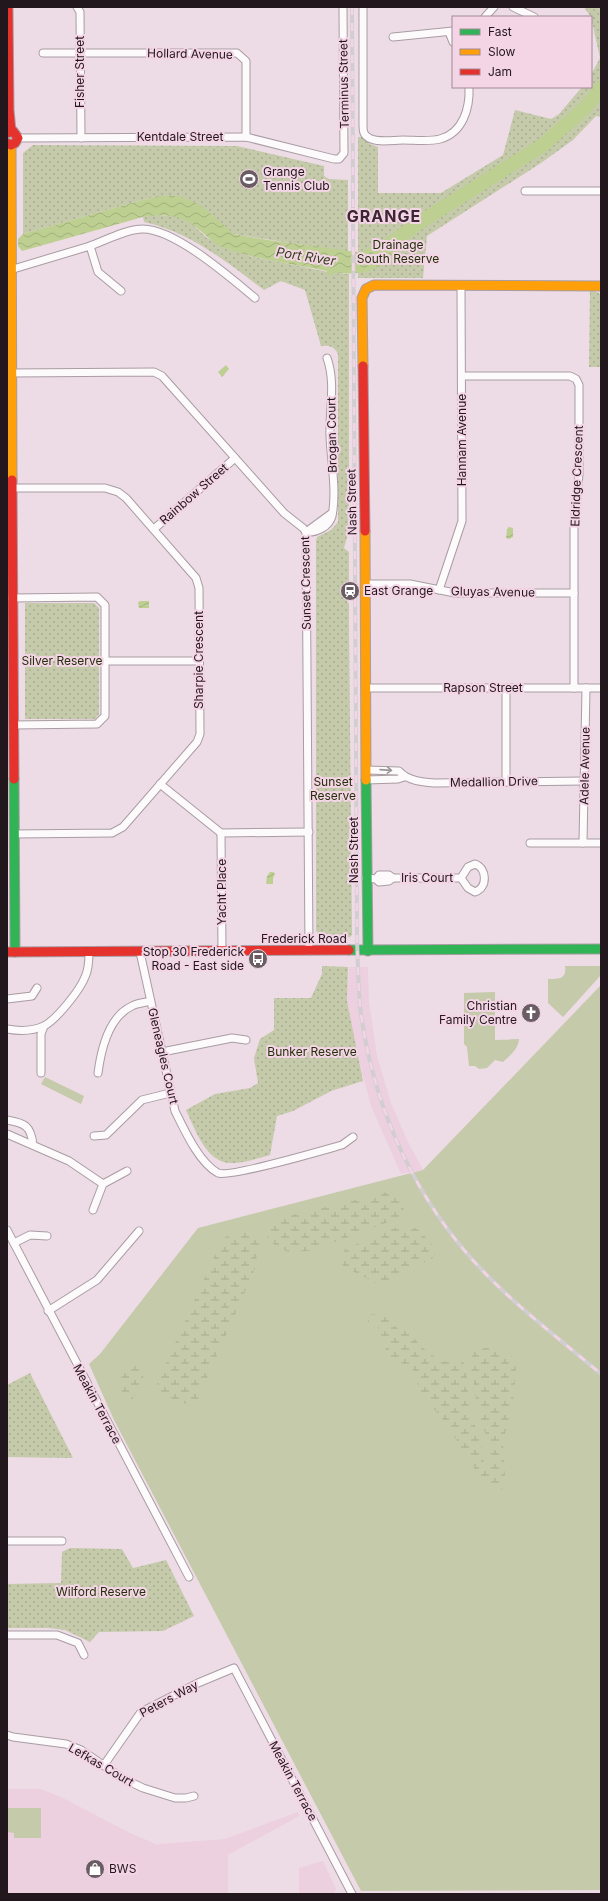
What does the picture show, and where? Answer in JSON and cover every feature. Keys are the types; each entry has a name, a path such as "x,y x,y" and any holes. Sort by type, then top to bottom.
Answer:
{"street":[{"path":"8,7 9,110 12,134 15,144 9,144 9,304 12,488 10,534 14,834 10,845 11,952"},
{"name":"Fisher Street","path":"77,7 80,12 81,138"},
{"name":"Terminus Street","path":"339,159 344,153 343,7"},
{"name":"Terminus Street","path":"363,7 363,132 370,139 440,139 454,132 464,119 470,101 469,88"},
{"path":"486,16 494,7"},
{"path":"514,7 532,16"},
{"path":"393,37 451,31"},
{"path":"43,53 80,53"},
{"name":"Hollard Avenue","path":"80,53 236,53 246,61 246,137"},
{"name":"Kentdale Street","path":"12,134 81,138 246,137 339,159"},
{"path":"525,191 601,191"},
{"path":"10,270 143,229 160,233 208,260 255,298"},
{"path":"90,246 98,272 121,291"},
{"name":"Nash Street","path":"368,950 366,878 366,584 362,298 366,289 374,285 601,286"},
{"name":"Hannam Avenue","path":"439,590 462,521 461,285"},
{"name":"Brogan Court","path":"306,532 312,533 320,530 327,524 332,516 334,502 330,435 332,371 327,358"},
{"name":"Sunset Crescent","path":"11,373 154,372 162,376 284,513 306,532 309,951"},
{"name":"Eldridge Crescent","path":"462,376 570,376 576,379 579,385 579,474 574,528 574,688"},
{"name":"Rainbow Street","path":"154,529 234,458"},
{"name":"Sharpie Crescent","path":"12,488 105,488 118,492 154,529 196,578 199,588 200,734 197,742 123,827 112,834 14,834"},
{"name":"Gluyas Avenue","path":"366,584 410,584 455,593 574,593"},
{"path":"12,598 97,598 105,605 105,716 97,724 13,726"},
{"path":"105,661 199,661"},
{"name":"Rapson Street","path":"365,688 601,688"},
{"path":"506,688 506,782"},
{"name":"Adele Avenue","path":"583,843 586,688"},
{"name":"Medallion Drive","path":"366,770 399,771 404,777"},
{"name":"Medallion Drive","path":"366,780 398,779 404,777 435,784 584,781"},
{"path":"160,784 221,833 309,832"},
{"name":"Yacht Place","path":"221,833 222,951"},
{"path":"530,843 601,843"},
{"name":"Iris Court","path":"366,878 376,878 379,882 389,881 393,878 461,878"},
{"name":"Frederick Road","path":"11,952 601,949"},
{"path":"7,1029 27,1030 44,1026 56,1016 82,984 88,968 89,952"},
{"name":"Gleneagles Court","path":"140,952 175,1110 198,1153 213,1170 223,1175 342,1145 353,1137"},
{"path":"7,999 32,996 37,988"},
{"path":"98,1073 100,1052 104,1039 122,1013 132,1005 150,1001"},
{"path":"41,1073 41,1034 44,1026"},
{"path":"162,1052 232,1038 246,1040"},
{"path":"94,1136 106,1135 142,1100 170,1092"},
{"path":"7,1120 23,1123 32,1134 33,1145"},
{"path":"7,1134 68,1161 103,1184"},
{"path":"93,1210 103,1184 127,1171"},
{"name":"Meakin Terrace","path":"7,1230 48,1311 189,1577"},
{"path":"48,1311 97,1280 139,1231"},
{"path":"14,1243 30,1235 47,1236"},
{"path":"7,1541 62,1541"},
{"path":"7,1635 57,1635 78,1643 84,1655"},
{"name":"Meakin Terrace","path":"234,1668 352,1894"},
{"name":"Peters Way","path":"104,1765 141,1712 185,1689 234,1668"},
{"name":"Lefkas Court","path":"7,1734 13,1737 66,1744 81,1750 122,1778 143,1788 175,1798 194,1796"}],"shaded area":[{"path":"349,967 368,967 369,1002 377,1056 391,1103 407,1140 423,1170 401,1174 371,1106 357,1054 347,1001"},
{"path":"7,1789 41,1789 63,1798 128,1832 158,1845 225,1839 298,1812 299,1816 228,1855 228,1893 7,1893"},
{"path":"323,1861 336,1889 334,1893 299,1893 299,1868"}],"green space":[{"name":"Drainage South Reserve","path":"584,7 601,7 601,117 596,116 573,140 541,163 427,236 423,278 358,278 358,137 362,137 370,144 378,147 378,193 441,193 503,155 515,110 551,119 559,114 581,88 592,88 592,73 600,58 592,16 590,16"},
{"path":"33,145 237,146 324,166 324,176 329,179 348,180 348,252 234,234 220,223 159,196 23,234 23,153"},
{"name":"Sunset Reserve","path":"153,215 177,216 191,223 207,238 249,256 333,273 349,274 349,530 344,548 349,552 349,583 345,587 345,598 349,604 352,935 350,937 320,936 316,931 316,541 317,537 331,530 338,522 338,354 335,349 331,347 321,346 305,290 281,281 264,290 207,249 177,233 144,222 143,217"},
{"path":"590,290 599,293 601,296 601,367 589,367"},
{"name":"Silver Reserve","path":"25,603 94,603 99,608 99,714 95,719 25,719"},
{"name":"Bunker Reserve","path":"322,966 348,967 347,1001 363,1081 331,1091 293,1111 277,1116 270,1155 238,1163 224,1162 216,1158 209,1152 198,1136 186,1110 215,1094 250,1088 258,1083 254,1058 260,1039 274,1030 274,998 311,998 322,974"},
{"path":"565,966 599,966 601,967 601,975 563,1017 548,1003 548,979 563,976 565,974"},
{"path":"601,985 601,1890 361,1891 114,1420 89,1364 100,1354 198,1228 423,1170"},
{"path":"495,992 495,1040 519,1039 513,1052 503,1062 495,1060 487,1068 479,1069 475,1066 469,1066 467,1047 464,1044 464,993"},
{"path":"45,1077 84,1096 81,1104 41,1084"},
{"path":"387,1192 396,1192 400,1198 404,1207 402,1217 311,1251 288,1252 270,1242 267,1235 268,1225 273,1220"},
{"path":"411,1226 419,1230 437,1250 433,1258 385,1282 376,1283 344,1267 340,1261 345,1249 397,1227"},
{"path":"247,1229 252,1231 259,1242 255,1269 197,1401 193,1405 174,1400 160,1392 157,1383 220,1244 225,1237"},
{"path":"371,1314 391,1317 392,1324 400,1330 403,1326 406,1327 422,1347 439,1359 449,1362 463,1360 467,1377 469,1411 480,1438 484,1462 487,1465 490,1463 490,1449 476,1402 471,1358 474,1352 493,1345 510,1354 514,1360 516,1369 513,1402 503,1441 505,1477 502,1489 497,1492 481,1479 446,1423 421,1394 413,1370 390,1356 385,1351 387,1343 380,1334 377,1325 374,1322 368,1323 368,1316"},
{"path":"132,1362 144,1373 143,1379 131,1402 124,1400 120,1384 123,1369"},
{"path":"30,1373 73,1458 7,1457 7,1385"},
{"name":"Wilford Reserve","path":"70,1548 122,1549 133,1568 166,1560 194,1616 163,1631 99,1632 90,1642 65,1630 49,1628 7,1628 7,1584 61,1583 62,1552"},
{"path":"7,1808 41,1808 41,1838 14,1838 14,1833 7,1832"}],"water":[{"name":"Port River","path":"159,196 178,196 190,200 204,208 234,234 357,252 368,249 391,236 397,245 389,258 377,268 356,273 333,273 331,276 326,273 327,271 263,259 225,248 215,243 190,223 173,216 155,215 143,217 22,251 18,246 18,239 23,234"},
{"path":"226,365 229,369 222,377 218,372"},
{"path":"509,527 513,528 513,537 509,539 506,538 507,529"},
{"path":"149,601 149,608 139,608 138,602"},
{"path":"270,872 275,874 273,884 266,884 267,876"}],"waterway":[{"name":"Port River","path":"380,252 417,224 543,145 585,108 601,88"}],"railway":[{"path":"352,7 357,939 360,1005 367,1049 376,1084 388,1119 418,1184 437,1214 458,1243 496,1284 525,1311 601,1374"}],"traffic: fast":[{"path":"14,779 15,952"},
{"path":"366,780 368,951"},
{"path":"349,950 601,949"}],"traffic: slow":[{"path":"11,145 12,480"},
{"path":"363,366 362,298 366,289 374,285 601,286"},
{"path":"365,531 366,780"}],"traffic: jam":[{"path":"8,7 9,110 11,131"},
{"path":"7,133 13,131 18,138 15,143 11,145 7,143"},
{"path":"363,366 365,531"},
{"path":"12,480 14,779"},
{"path":"7,952 349,950"}],"place":[{"name":"Grange Tennis Club","path":"249,179"},
{"name":"East Grange","path":"350,591"},
{"name":"Stop 30 Frederick Road - East side","path":"258,959"},
{"name":"Christian Family Centre","path":"531,1013"},
{"name":"BWS","path":"95,1869"}],"district":[{"name":"GRANGE","path":"384,216"}]}
